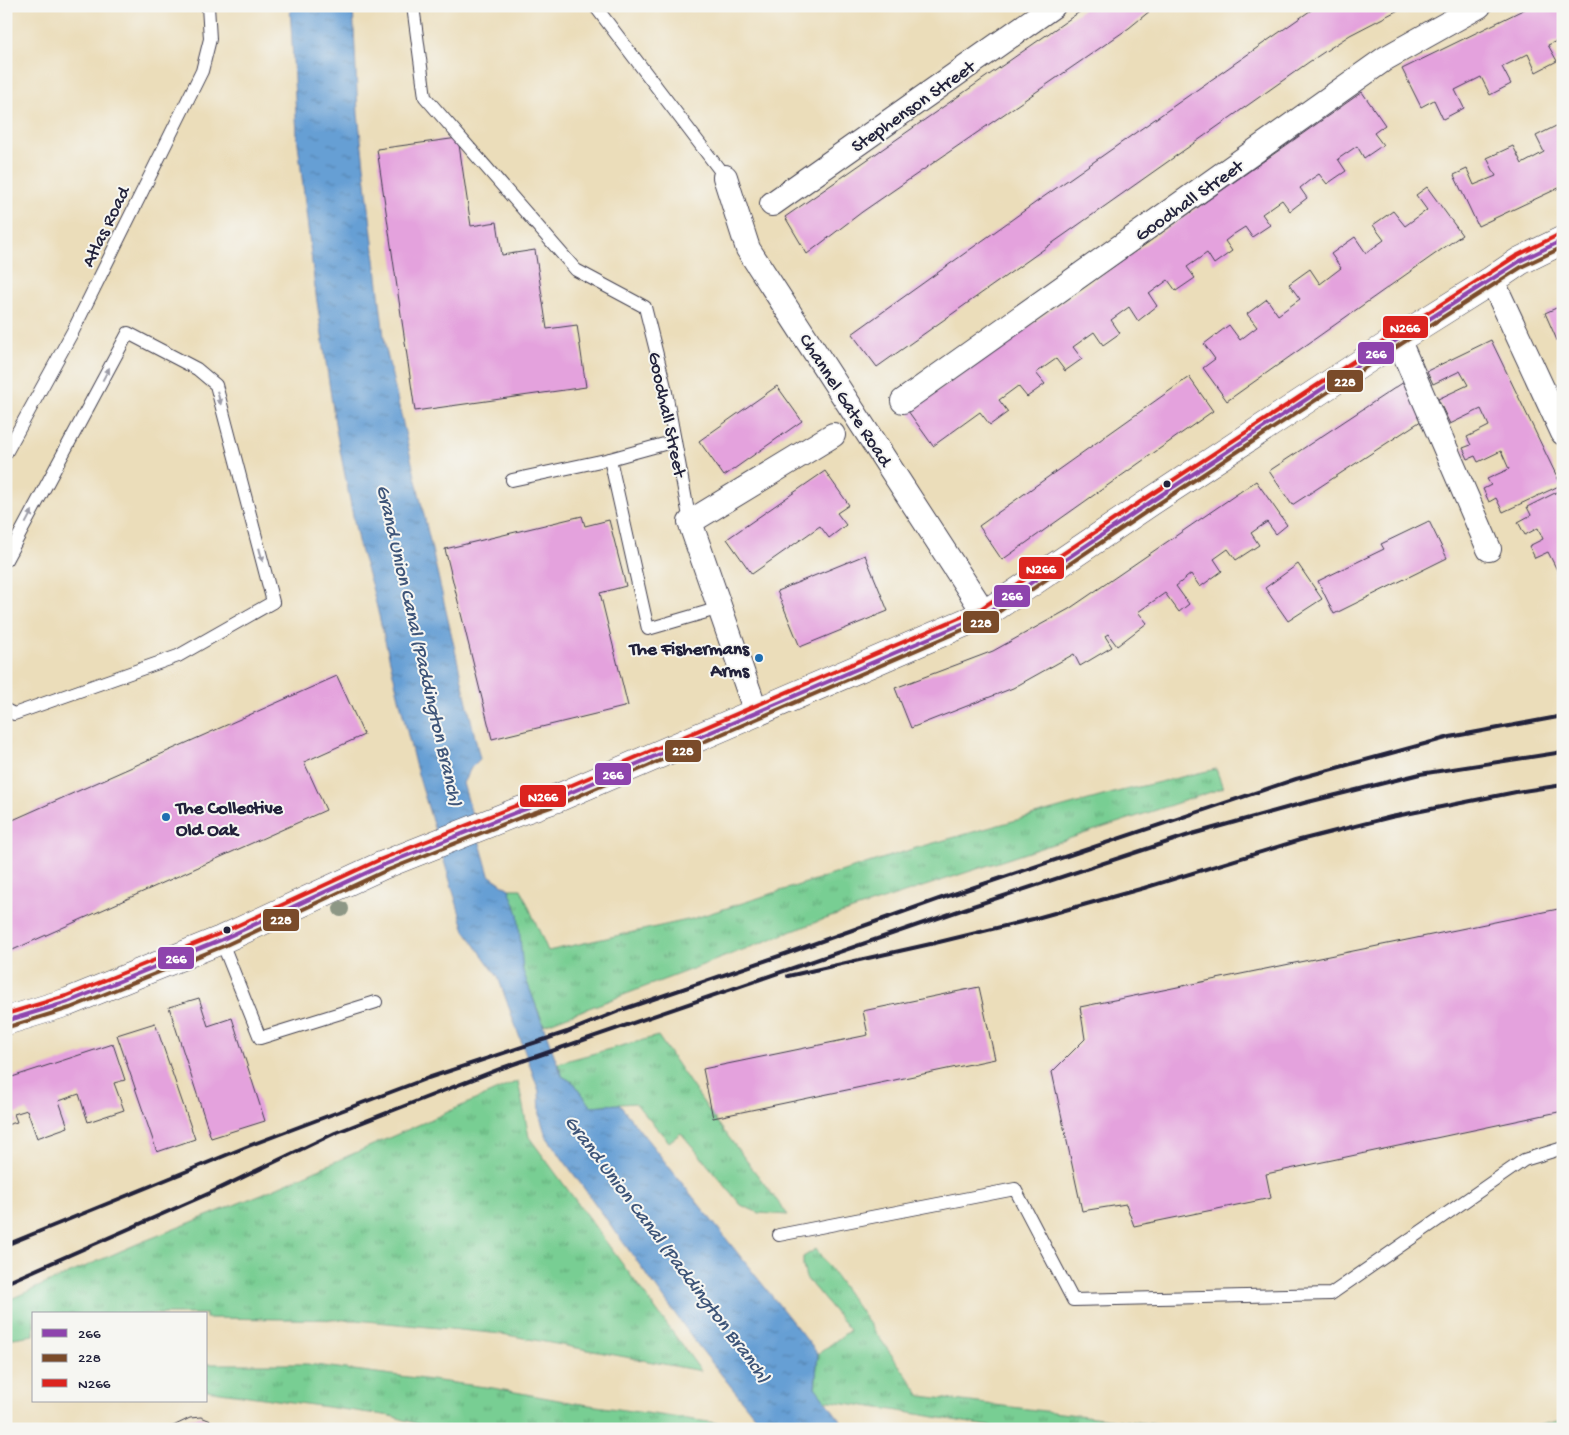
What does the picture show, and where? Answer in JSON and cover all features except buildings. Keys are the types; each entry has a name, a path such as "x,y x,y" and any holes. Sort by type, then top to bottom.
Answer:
{"main road":[{"path":"6,1021 68,1002 221,940 380,866 516,812 560,797 985,614 1398,339 1520,261 1563,240"}],"street":[{"name":"Stephenson Street","path":"772,204 1053,6"},
{"name":"Goodhall Street","path":"904,400 1386,58 1479,6"},
{"name":"Channel Gate Road","path":"725,177 748,248 985,614"},
{"path":"1492,280 1563,433"},
{"path":"1398,339 1489,549"},
{"path":"690,522 833,435"},
{"name":"Goodhall Street","path":"690,522 756,712"}],"lane":[{"name":"Atlas Road","path":"6,453 73,331 202,71 210,39 208,6"},
{"name":"Goodhall Street","path":"413,6 426,97 576,270 645,307 665,388 690,522"},
{"path":"595,6 725,177"},
{"path":"6,560 128,333 197,369 216,385 273,602 178,656 14,714 6,710"},
{"path":"512,480 610,459 675,441"},
{"path":"610,459 648,629 720,608"},
{"path":"221,940 260,1038 376,1002"},
{"path":"779,1235 1015,1189 1073,1300 1331,1294 1524,1160 1563,1148"}],"green space":[{"path":"1216,769 1223,788 822,920 544,1025 522,971 520,947 509,889 521,889 548,951 692,919 916,848 1121,791"},
{"path":"658,1036 714,1118 788,1215 759,1213 741,1205 681,1133 669,1142 635,1103 591,1106 574,1083 562,1076 558,1063"},
{"path":"518,1081 529,1137 701,1371 502,1334 356,1320 208,1318 208,1312 32,1312 32,1335 6,1339 6,1301 137,1244 264,1193"},
{"path":"816,1249 921,1396 1192,1429 1006,1429 824,1400 815,1387 818,1354 850,1330 806,1278 803,1257"},
{"path":"208,1364 307,1364 493,1388 575,1403 730,1425 733,1429 435,1429 391,1416 208,1390"},
{"path":"1563,1420 1563,1429 1524,1429"}],"water":[{"name":"Grand Union Canal (Paddington Branch)","path":"290,6 353,6 358,114 385,345 480,759 471,768 463,783 489,875 509,889 518,914 523,971 562,1076 574,1083 591,1106 619,1104 818,1354 815,1387 847,1429 765,1429 700,1348 546,1136 540,1117 539,1091 498,977 465,931 415,764 372,587 359,546 336,430 315,288 297,135"}],"railway":[{"path":"6,1245 251,1145 428,1078 567,1032 624,1009 942,898 1296,779 1450,737 1563,716"},
{"path":"6,1283 210,1193 335,1133 502,1068 973,906 1192,834 1304,803 1420,774 1563,752"},
{"path":"788,976 1033,919 1144,888 1300,840 1391,817 1516,792 1563,785"}],"transit line":[{"name":"N266","path":"6,1014 66,996 219,934 379,860 558,791 982,608 1395,334 1516,256 1560,234"},
{"name":"266","path":"6,1021 68,1002 221,940 381,866 560,797 985,614 1398,339 1520,261 1563,240"},
{"name":"228","path":"8,1027 70,1008 224,946 383,872 562,803 988,619 1401,344 1523,266 1563,247"}],"place":[{"name":"The Fishermans Arms","path":"759,658"},
{"name":"The Collective Old Oak","path":"166,817"}]}
